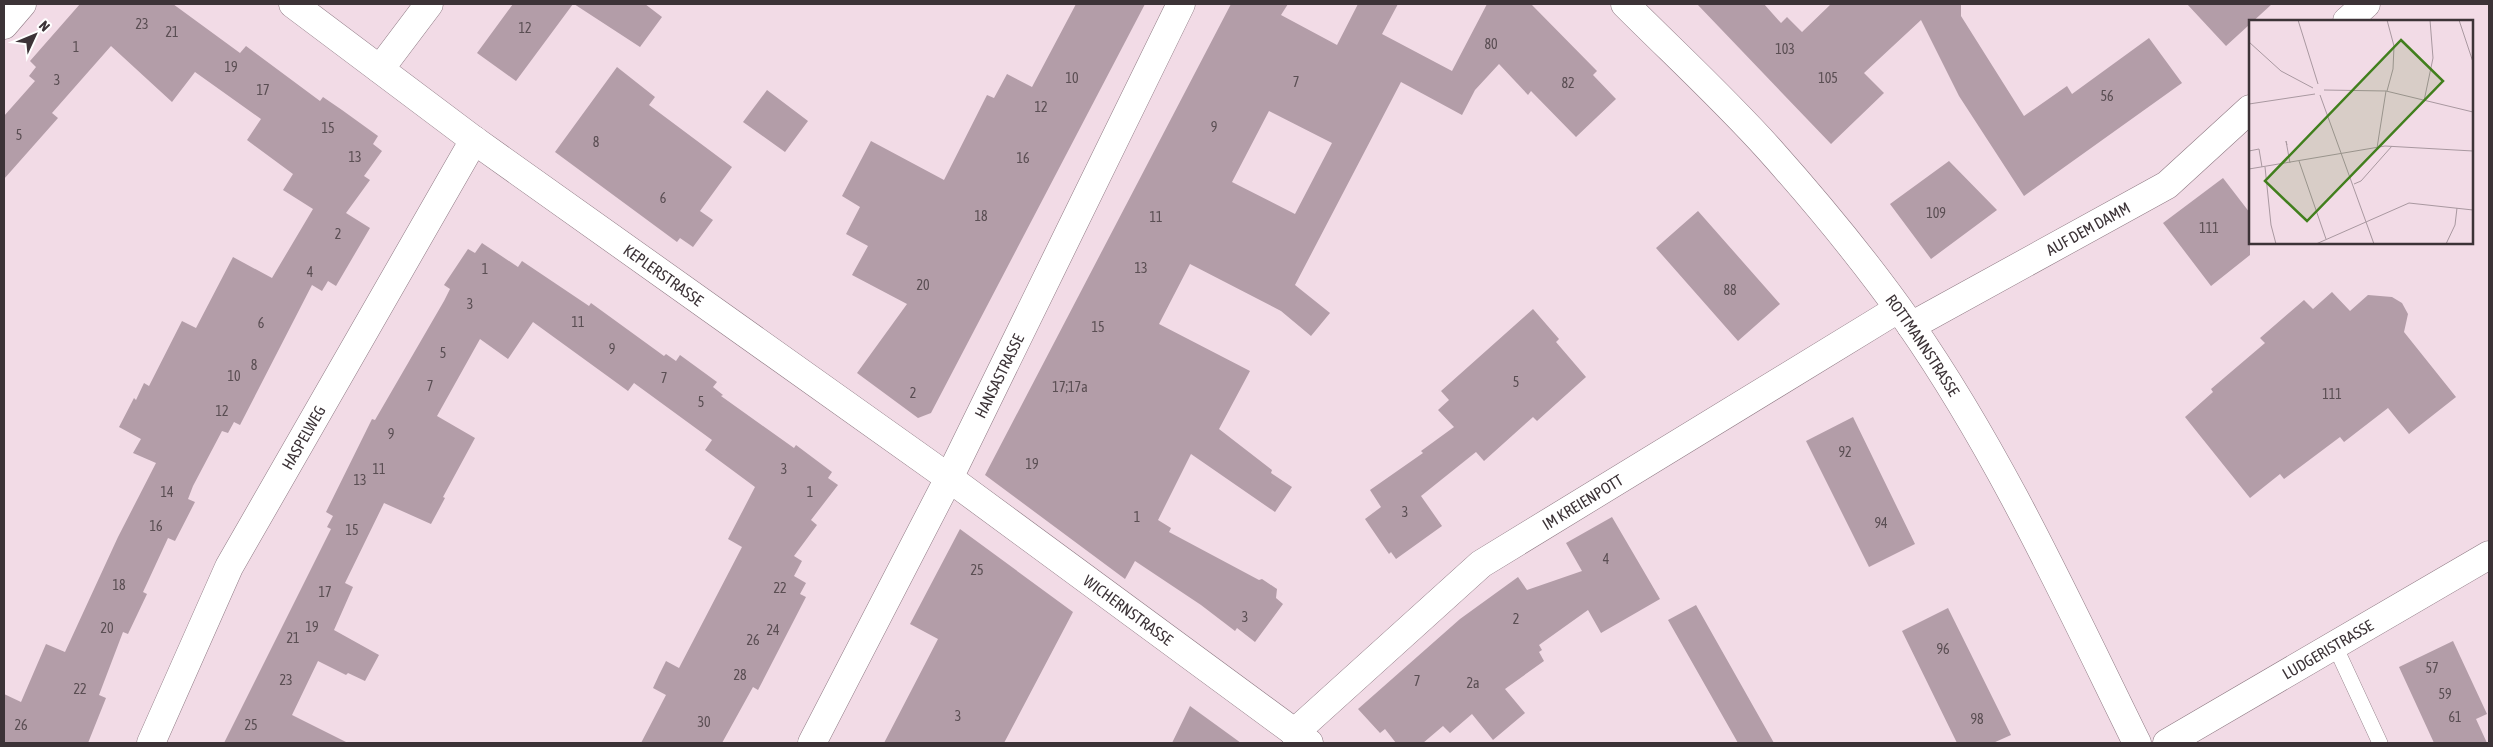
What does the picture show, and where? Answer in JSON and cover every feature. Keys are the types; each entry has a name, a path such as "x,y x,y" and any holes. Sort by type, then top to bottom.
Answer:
{"street":[{"path":"4,25 22,4"},
{"name":"KEPLERSTRASSE","path":"293,4 474,140 949,478"},
{"path":"380,69 429,4"},
{"name":"HANSASTRASSE","path":"812,743 949,478 1181,4"},
{"name":"ROTTMANNSTRASSE","path":"1625,4 1768,148 1834,224 1904,317 1972,420 2026,518 2138,743"},
{"path":"2348,20 2366,4"},
{"name":"AUF DEM DAMM","path":"1904,317 2168,185 2249,110"},
{"name":"HASPELWEG","path":"151,743 229,567 474,140"},
{"name":"IM KREIENPOTT","path":"1301,738 1481,564 1904,317"},
{"name":"WICHERNSTRASSE","path":"949,478 1301,738"},
{"name":"LUDGERISTRASSE","path":"2167,743 2489,555"}],"lane":[{"path":"2335,646 2380,743"}],"building":[{"path":"80,4 173,4 240,53 246,46 320,101 323,97 342,110 378,136 373,144 382,151 364,176 370,180 346,213 370,228 336,286 328,281 322,291 312,285 240,425 234,422 228,433 222,431 188,499 195,502 175,541 168,538 143,592 147,594 128,634 123,632 99,695 106,698 88,743 4,743 4,694 21,702 46,644 65,652 118,537 156,463 133,453 141,439 119,427 134,398 136,400 144,383 149,386 182,321 196,328 233,257 272,278 313,209 283,190 293,174 247,140 261,119 195,72 172,102 111,46 52,113 58,118 4,179 4,116 35,81 29,76 36,67 30,61"},
{"path":"513,4 573,4 516,81 477,53"},
{"path":"574,4 645,4 662,17 640,47"},
{"path":"1076,4 1145,4 931,413 918,418 857,373 907,304 852,275 868,246 846,234 860,207 842,196 871,141 944,180 987,95 994,98 1007,74 1032,87"},
{"path":"1231,4 1288,4 1281,15 1337,45 1358,4 1398,4 1382,34 1452,71 1487,4 1531,4 1597,71 1593,75 1616,99 1576,137 1531,91 1528,95 1499,64 1475,90 1462,115 1401,82 1295,285 1330,313 1311,336 1281,311 1190,264 1159,324 1250,371 1219,429 1272,470 1271,473 1292,487 1275,512 1191,454 1158,520 1171,528 1169,532 1259,580 1262,579 1277,589 1276,598 1283,604 1255,642 1237,628 1235,631 1201,605 1135,561 1125,579 985,475","holes":["1269,111 1332,143 1295,214 1232,182"]},
{"path":"1697,4 1764,4 1781,23 1787,17 1802,32 1831,4 1961,4 1961,16 2024,116 2067,86 2072,94 2149,38 2182,83 2024,196 1959,96 1921,20 1864,73 1884,93 1831,144"},
{"path":"2187,4 2272,4 2254,20 2249,20 2249,25 2226,46"},
{"path":"617,67 655,97 649,105 732,167 700,211 713,220 693,247 680,238 677,242 555,152"},
{"path":"767,90 808,121 785,152 743,122"},
{"path":"1949,161 1997,210 1931,259 1890,204"},
{"path":"2223,178 2249,212 2250,255 2211,286 2163,223"},
{"path":"1698,211 1780,304 1738,341 1656,248"},
{"path":"482,243 518,267 522,261 589,306 591,303 664,356 666,354 676,361 680,355 717,382 713,387 723,395 721,396 794,448 796,445 832,472 828,478 838,485 811,520 817,525 794,556 802,561 794,576 806,583 800,594 806,597 758,690 753,687 722,743 641,743 666,695 653,688 666,661 679,668 742,547 728,539 755,487 705,450 712,440 634,383 628,391 533,322 508,359 480,339 437,416 475,438 443,497 445,498 431,524 384,503 345,583 353,587 334,630 379,655 365,681 348,673 346,675 318,661 292,715 348,743 224,743 331,529 327,527 333,516 326,512 372,419 375,420 444,301 450,289 444,285 468,249 475,253"},
{"path":"2332,292 2350,311 2368,295 2392,297 2402,303 2408,314 2404,332 2456,397 2409,434 2388,408 2344,442 2340,437 2284,479 2280,474 2250,498 2185,417 2213,392 2211,389 2265,343 2260,338 2304,300 2313,309"},
{"path":"1533,309 1559,339 1556,342 1586,377 1537,421 1533,417 1484,461 1476,452 1421,496 1442,526 1396,559 1391,552 1389,554 1365,519 1381,507 1370,490 1423,453 1421,451 1454,427 1438,410 1449,400 1441,391"},
{"path":"1853,417 1915,544 1869,567 1806,441"},
{"path":"1612,517 1660,599 1601,633 1588,610 1539,645 1542,650 1539,652 1544,661 1505,689 1525,713 1493,740 1472,714 1450,733 1443,726 1423,743 1396,743 1385,729 1380,733 1358,709 1460,619 1518,577 1527,590 1582,571 1566,543"},
{"path":"960,529 1073,612 1004,743 884,743 938,639 910,624"},
{"path":"1696,605 1774,743 1738,743 1668,620"},
{"path":"1948,608 2011,735 1993,743 1957,743 1902,631"},
{"path":"2453,641 2487,714 2476,719 2487,743 2434,743 2399,667"},
{"path":"1190,706 1241,743 1172,743"}]}
